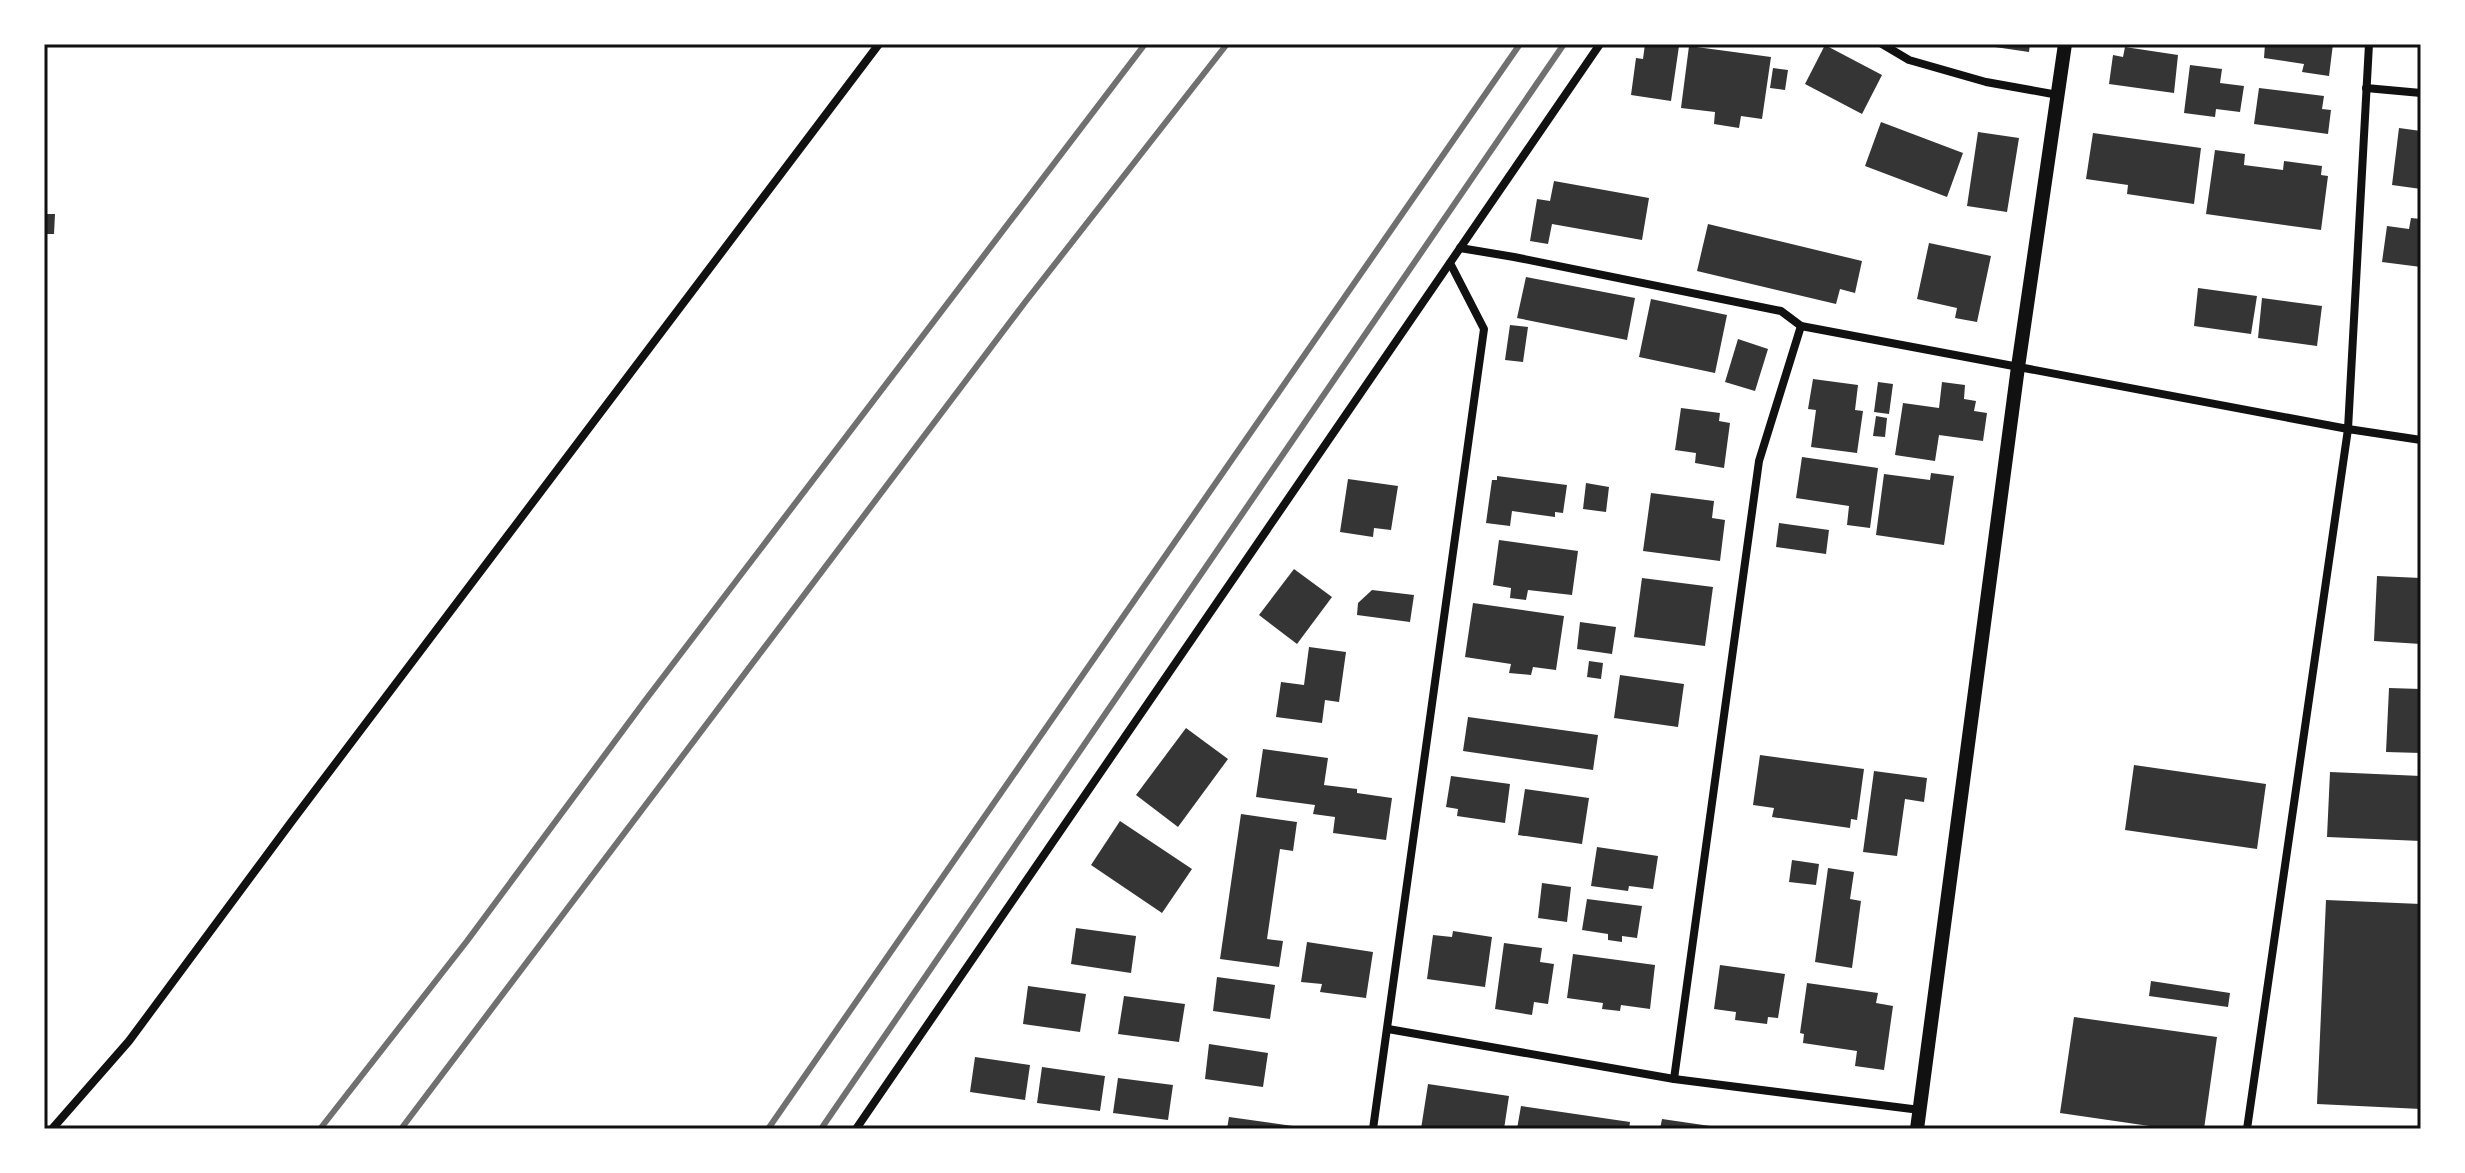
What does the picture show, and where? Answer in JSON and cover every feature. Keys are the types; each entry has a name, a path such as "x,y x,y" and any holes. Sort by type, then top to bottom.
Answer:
{"street":[{"path":"52,1129 129,1041 311,795 879,44"},
{"path":"856,1129 1600,44"},
{"path":"1882,44 1909,60 1970,78 2058,95"},
{"path":"1917,1129 2018,367 2065,44"},
{"path":"2247,1129 2348,429 2369,44"},
{"path":"2366,88 2421,93"},
{"path":"1460,248 1781,311 1801,326 2421,440"},
{"path":"1373,1129 1484,329 1450,263"},
{"path":"1674,1079 1759,461 1801,326"},
{"path":"1388,1029 1674,1079 1920,1110"}],"building":[{"path":"1645,44 1679,46 1671,101 1631,95 1636,58 1643,59"},
{"path":"1988,44 2030,44 2029,52"},
{"path":"2265,44 2333,44 2329,76 2302,72 2304,64 2264,58"},
{"path":"1825,45 1882,75 1862,114 1805,84"},
{"path":"1689,46 1771,57 1762,119 1741,116 1739,128 1714,124 1715,112 1681,108"},
{"path":"2125,47 2178,55 2174,93 2109,84 2113,55 2123,57"},
{"path":"2190,65 2222,69 2220,83 2244,86 2240,112 2216,109 2215,117 2184,113"},
{"path":"1773,68 1788,70 1785,90 1770,88"},
{"path":"2259,88 2324,96 2322,109 2331,110 2328,134 2254,124"},
{"path":"1881,122 1963,153 1947,197 1865,166"},
{"path":"2399,128 2421,131 2421,189 2392,185"},
{"path":"1978,132 2019,138 2007,212 1967,206"},
{"path":"2093,133 2201,148 2194,204 2127,194 2128,185 2086,179"},
{"path":"2215,150 2245,154 2244,165 2283,170 2284,161 2322,166 2321,175 2328,176 2321,230 2206,214"},
{"path":"1554,181 1649,198 1642,240 1552,224 1548,244 1530,241 1537,199 1550,201"},
{"path":"44,214 55,214 54,234 44,234"},
{"path":"2411,218 2421,219 2421,267 2382,262 2387,226 2409,229"},
{"path":"1708,224 1862,261 1855,293 1840,289 1836,304 1697,271"},
{"path":"1929,243 1991,256 1977,322 1955,318 1957,308 1917,299"},
{"path":"1526,277 1635,298 1627,340 1517,318"},
{"path":"2198,288 2257,296 2251,334 2194,326"},
{"path":"2262,298 2322,306 2317,346 2258,338"},
{"path":"1651,299 1727,315 1715,373 1639,357"},
{"path":"1510,325 1528,327 1523,362 1505,360"},
{"path":"1738,339 1768,349 1755,391 1725,382"},
{"path":"1813,379 1858,385 1855,410 1863,411 1857,453 1811,447 1816,410 1808,409"},
{"path":"1878,382 1893,384 1889,414 1874,412"},
{"path":"1942,382 1965,385 1964,399 1976,401 1974,411 1987,413 1983,441 1939,435 1935,461 1895,455 1903,403 1939,408"},
{"path":"1681,408 1720,413 1719,421 1730,423 1724,468 1695,463 1696,453 1675,450"},
{"path":"1876,416 1887,418 1885,437 1873,436"},
{"path":"1802,457 1878,468 1870,528 1847,525 1849,506 1796,498"},
{"path":"1931,473 1954,476 1944,545 1876,535 1884,474 1930,480"},
{"path":"1497,476 1567,485 1563,513 1555,512 1555,517 1512,511 1510,526 1486,523 1492,480 1497,480"},
{"path":"1348,479 1398,486 1391,530 1374,528 1373,537 1340,532"},
{"path":"1586,483 1609,487 1606,512 1583,509"},
{"path":"1651,493 1714,501 1712,518 1725,520 1720,561 1643,551"},
{"path":"1779,523 1829,530 1826,554 1776,547"},
{"path":"1499,540 1578,551 1572,595 1528,590 1526,600 1510,598 1511,588 1493,585"},
{"path":"1294,569 1332,597 1297,644 1259,615"},
{"path":"2377,576 2421,578 2421,644 2374,641"},
{"path":"1642,578 1713,587 1705,646 1634,637"},
{"path":"1372,590 1414,595 1410,622 1357,615 1358,603"},
{"path":"1473,603 1564,616 1556,670 1533,667 1531,675 1509,673 1511,664 1465,657"},
{"path":"1580,622 1616,627 1612,654 1577,649"},
{"path":"1309,647 1346,652 1339,702 1325,700 1322,723 1276,717 1281,682 1304,685"},
{"path":"1589,661 1603,663 1601,679 1587,677"},
{"path":"1620,675 1684,684 1678,727 1614,718"},
{"path":"2389,688 2421,689 2421,753 2386,752"},
{"path":"1468,717 1598,735 1593,770 1463,751"},
{"path":"1186,728 1228,759 1178,827 1136,795"},
{"path":"1263,749 1328,758 1324,785 1392,798 1386,840 1333,833 1335,817 1313,814 1315,805 1256,797"},
{"path":"1760,755 1864,769 1857,820 1851,819 1850,828 1772,817 1774,808 1753,805"},
{"path":"2134,765 2266,784 2257,849 2125,830"},
{"path":"1874,771 1927,778 1924,802 1905,799 1897,856 1863,852"},
{"path":"2330,772 2421,776 2421,841 2327,837"},
{"path":"1451,776 1510,784 1505,823 1457,816 1458,809 1446,807"},
{"path":"1525,789 1589,798 1582,844 1518,835"},
{"path":"1241,814 1297,822 1293,851 1280,849 1267,939 1283,941 1279,967 1220,959"},
{"path":"1120,821 1192,869 1162,913 1091,865"},
{"path":"1597,847 1658,856 1653,889 1629,886 1628,891 1591,886"},
{"path":"1792,860 1819,864 1816,885 1789,882"},
{"path":"1828,868 1854,872 1850,899 1861,901 1852,968 1815,962"},
{"path":"1542,883 1571,887 1567,922 1538,918"},
{"path":"1587,899 1642,906 1637,938 1622,936 1622,942 1608,940 1608,934 1582,930"},
{"path":"2326,900 2421,904 2421,1109 2317,1104"},
{"path":"1076,928 1136,936 1131,973 1071,964"},
{"path":"1453,931 1492,937 1485,987 1427,979 1433,935 1452,937"},
{"path":"1307,942 1373,952 1366,998 1320,992 1322,984 1301,982"},
{"path":"1504,943 1542,948 1540,962 1554,964 1548,1004 1534,1002 1532,1015 1495,1009"},
{"path":"1573,954 1655,965 1650,1009 1621,1005 1620,1011 1602,1009 1603,1003 1567,998"},
{"path":"1720,965 1785,974 1778,1018 1768,1017 1767,1024 1735,1020 1736,1012 1714,1009"},
{"path":"1217,977 1275,985 1270,1019 1213,1011"},
{"path":"2151,981 2230,993 2228,1007 2149,996"},
{"path":"1807,983 1878,993 1876,1003 1893,1006 1884,1070 1855,1066 1857,1051 1803,1043 1804,1034 1800,1033"},
{"path":"1028,986 1086,994 1080,1032 1023,1024"},
{"path":"1124,996 1185,1004 1179,1042 1118,1034"},
{"path":"2074,1017 2217,1037 2204,1129 2170,1129 2060,1113"},
{"path":"1209,1044 1268,1053 1263,1087 1205,1079"},
{"path":"975,1057 1030,1065 1025,1100 970,1092"},
{"path":"1042,1067 1105,1076 1100,1111 1037,1103"},
{"path":"1118,1078 1173,1085 1168,1120 1113,1113"},
{"path":"1428,1084 1509,1096 1504,1129 1421,1129"},
{"path":"1521,1106 1630,1122 1629,1129 1517,1129"},
{"path":"1229,1117 1300,1127 1300,1129 1227,1129"},
{"path":"1662,1119 1717,1127 1717,1129 1660,1129"}],"railway":[{"path":"320,1129 467,941 644,702 1145,44"},
{"path":"401,1129 1026,301 1227,44"},
{"path":"768,1129 1520,44"},
{"path":"821,1129 1564,44"}]}
